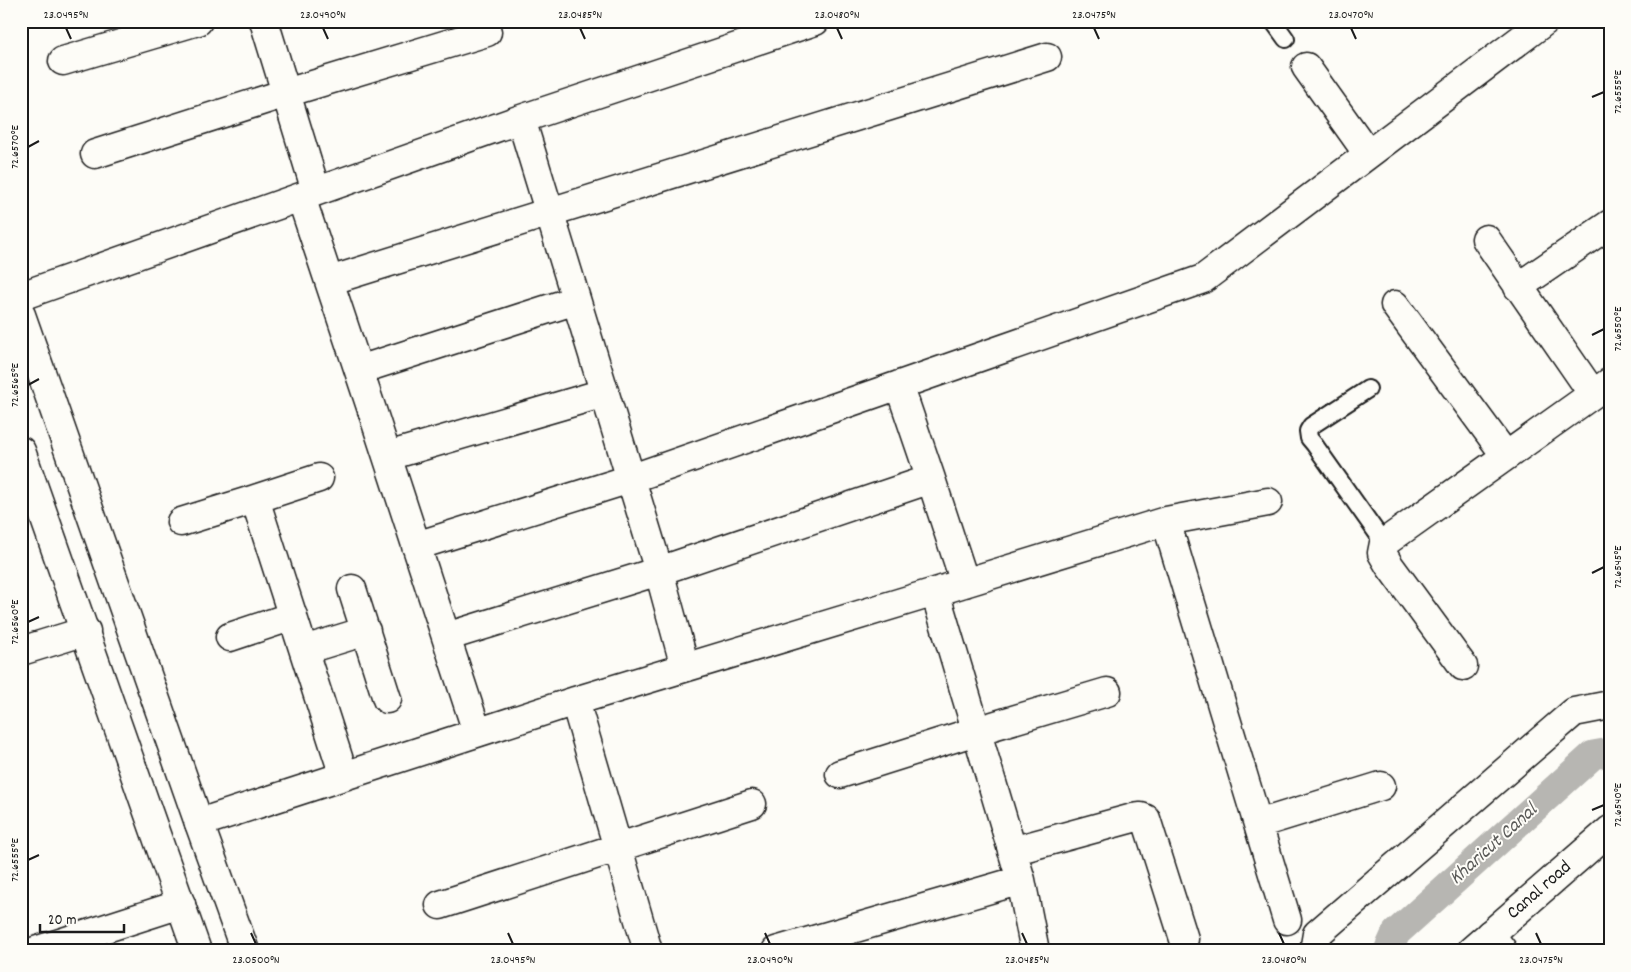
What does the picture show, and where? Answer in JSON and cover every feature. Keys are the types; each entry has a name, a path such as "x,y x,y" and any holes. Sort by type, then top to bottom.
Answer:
{"street":[{"path":"63,61 198,21"},
{"path":"264,21 286,93 330,281 477,732"},
{"path":"21,296 521,119 815,21"},
{"path":"416,546 630,479 1203,279 1545,21"},
{"path":"95,154 487,32"},
{"path":"330,281 1047,58"},
{"path":"1306,67 1368,154"},
{"path":"521,119 659,571 685,667"},
{"path":"1518,287 1610,224"},
{"path":"1463,666 1389,565 1382,553 1384,543 1601,388 1518,287 1486,239"},
{"path":"359,370 576,300"},
{"path":"1395,305 1506,456"},
{"path":"21,314 245,951"},
{"path":"899,385 965,583"},
{"path":"388,456 604,393"},
{"path":"21,451 86,631 197,951"},
{"path":"181,522 319,478"},
{"path":"446,637 659,571 931,479"},
{"path":"255,499 344,776"},
{"path":"199,823 575,700 1166,521 1268,502"},
{"path":"1166,521 1287,920"},
{"path":"352,589 387,698"},
{"path":"935,592 1021,880 1035,951"},
{"path":"230,637 293,616"},
{"path":"21,652 86,631"},
{"path":"304,650 366,632"},
{"path":"840,774 1107,692"},
{"path":"575,700 648,951"},
{"path":"1314,951 1317,934 1574,712 1610,705"},
{"path":"1258,824 1381,786"},
{"path":"440,905 752,804"},
{"path":"1012,851 1141,817 1148,824 1184,939"},
{"name":"Canal road","path":"1488,945 1610,830"},
{"path":"776,951 1021,880"},
{"path":"35,951 181,904"},
{"path":"21,935 26,951"}],"lane":[{"path":"1273,21 1286,39"},
{"path":"1368,389 1311,426 1308,431 1309,438 1384,543"}],"waterway":[{"name":"Kharicut Canal","path":"1388,951 1396,933 1593,755 1610,752"}]}
